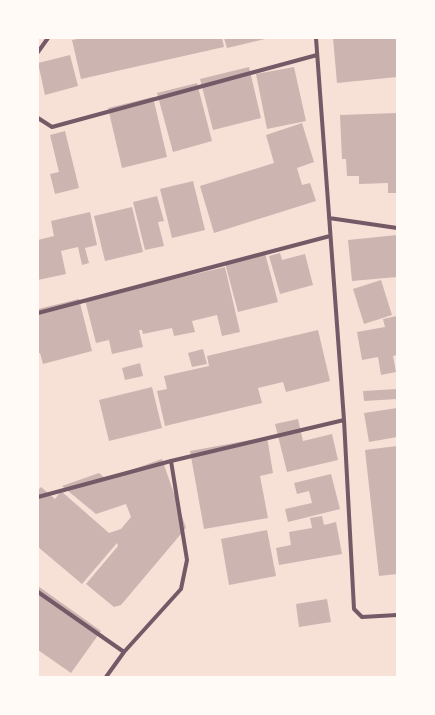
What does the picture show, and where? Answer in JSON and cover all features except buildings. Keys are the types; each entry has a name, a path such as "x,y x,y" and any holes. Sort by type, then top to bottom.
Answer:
{"street":[{"path":"38,52 48,38"},
{"path":"316,38 344,420 354,609 362,617 397,615"},
{"path":"38,118 52,127 317,55"},
{"path":"328,218 397,228"},
{"path":"38,313 330,236"},
{"path":"38,496 344,420"},
{"path":"106,677 124,652 181,589 187,560 171,462"},
{"path":"38,592 124,652"}]}
